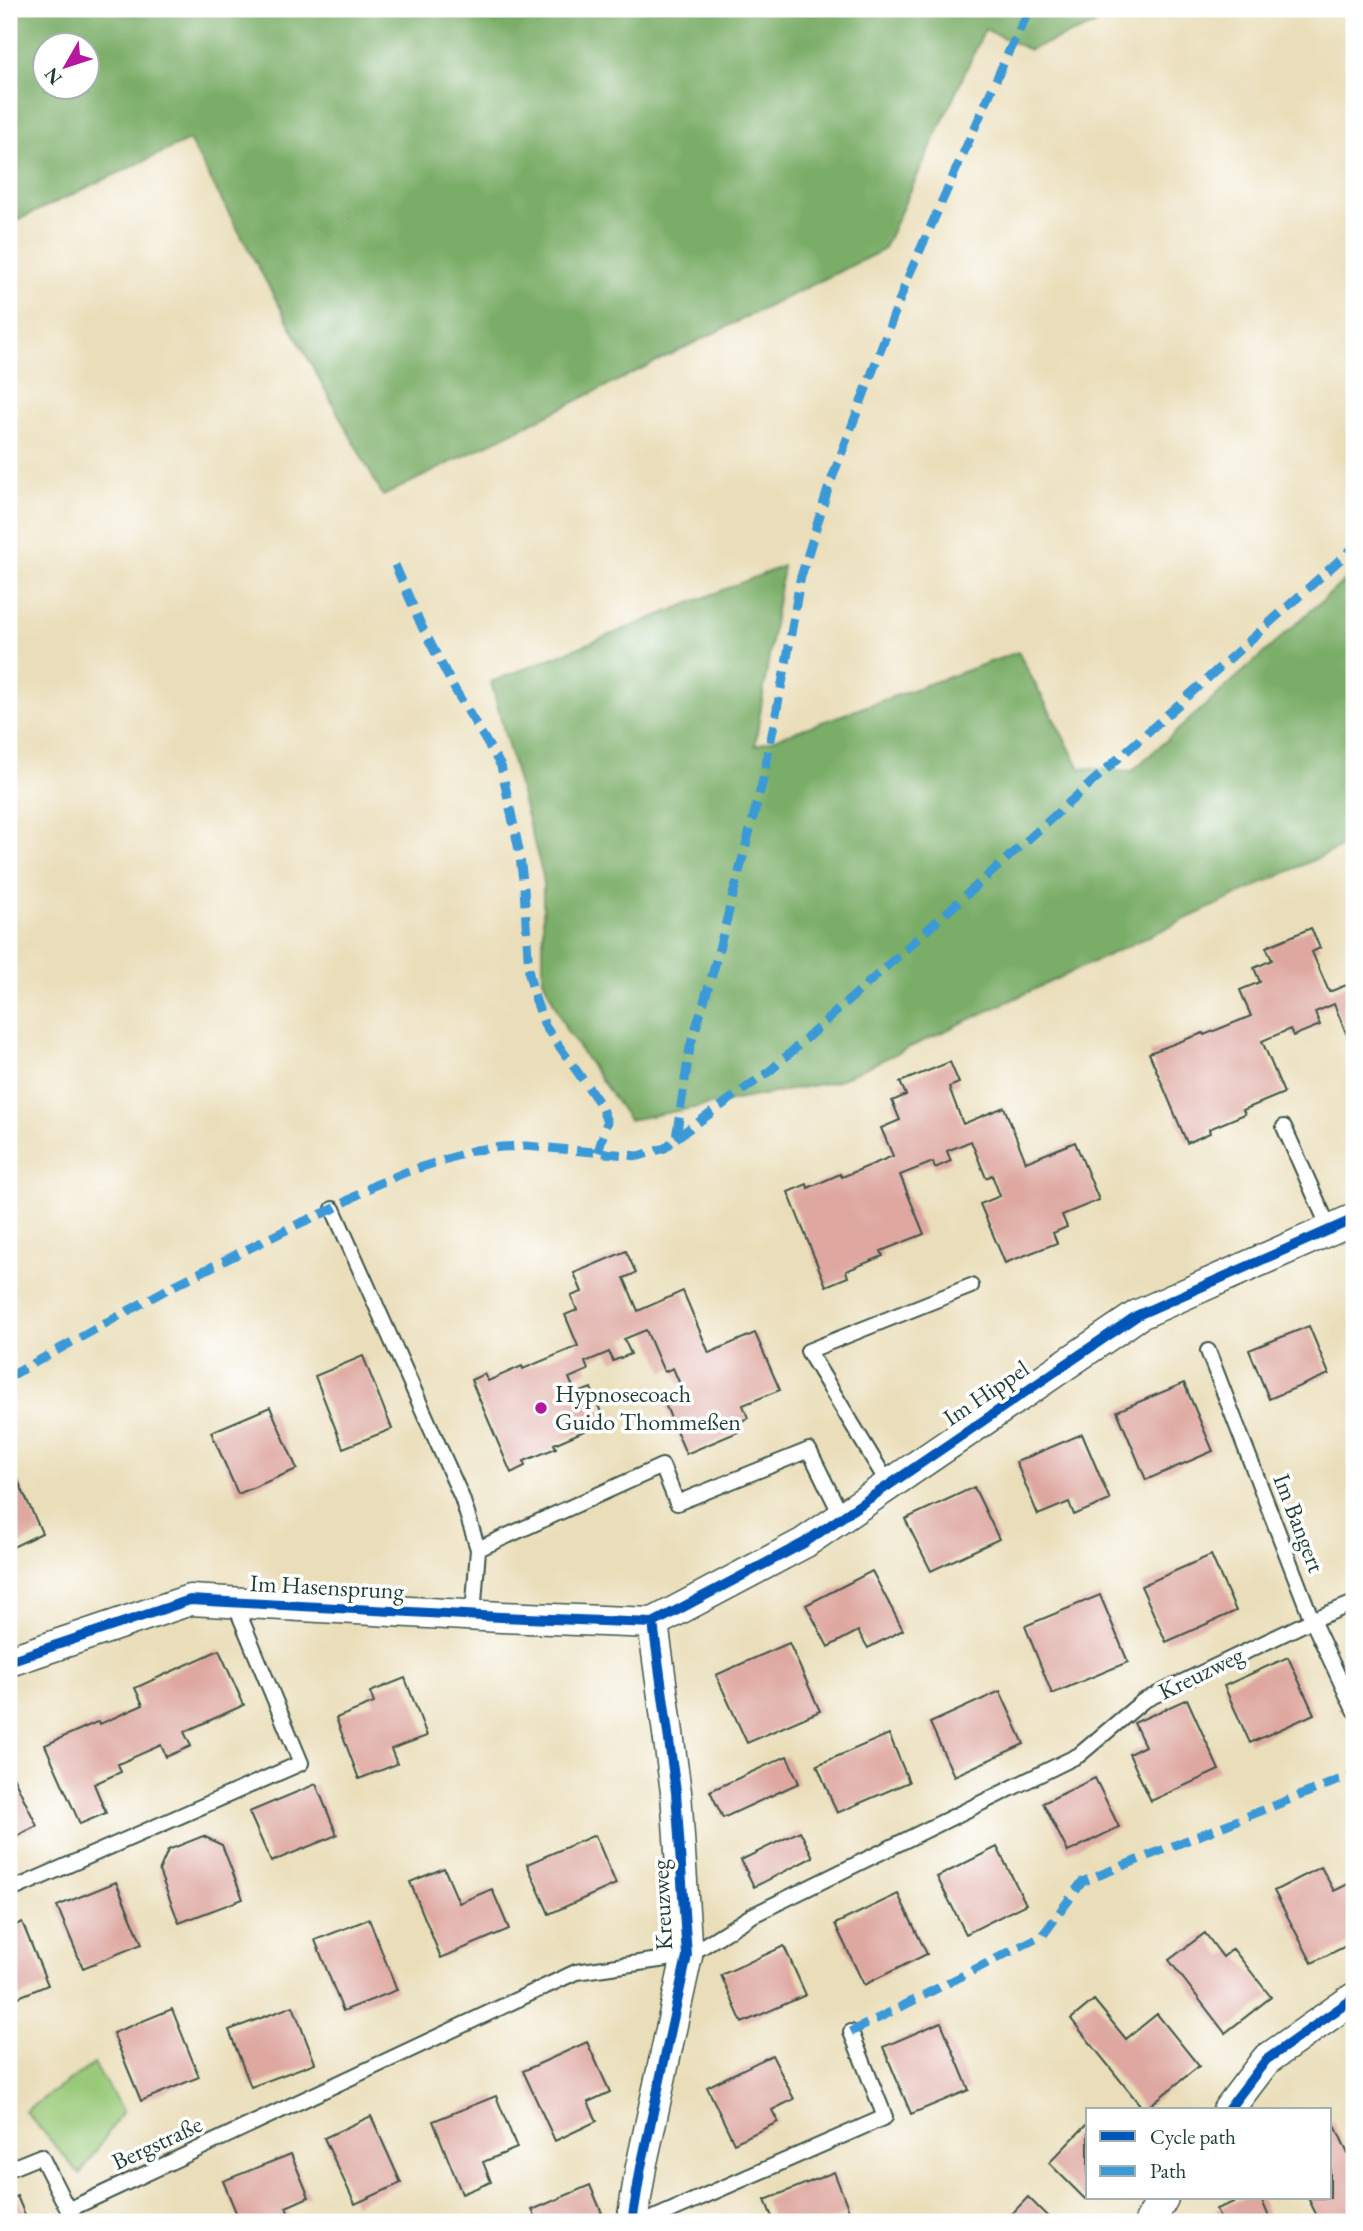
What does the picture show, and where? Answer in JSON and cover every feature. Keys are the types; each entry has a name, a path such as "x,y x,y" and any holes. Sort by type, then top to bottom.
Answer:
{"street":[{"name":"Im Hippel","path":"653,1623 804,1543 1138,1315 1342,1224"},
{"name":"Im Hasensprung","path":"9,1661 190,1600 653,1623"},
{"name":"Kreuzweg","path":"632,2222 641,2167 687,1956 676,1792 653,1623"},
{"path":"1230,2108 1266,2060 1354,1998"},
{"path":"1150,2222 1162,2200"}],"lane":[{"name":"Im Hippel","path":"1284,1127 1342,1224"},
{"path":"333,1209 462,1498 478,1549 473,1616"},
{"path":"889,1485 808,1351 971,1286"},
{"name":"Im Bangert","path":"1208,1350 1312,1620 1354,1710"},
{"path":"478,1549 662,1466 677,1503 809,1450 842,1517"},
{"name":"Im Hasensprung","path":"9,1891 301,1763 234,1602"},
{"name":"Kreuzweg","path":"265,2118 576,1972 687,1956 752,1915 1079,1755 1143,1701 1312,1620 1354,1603"},
{"path":"645,2222 885,2117 851,2032"},
{"name":"Bergstraße","path":"9,2169 41,2156 71,2216 265,2118"}],"green space":[{"path":"9,9 1135,9 1029,50 985,29 883,250 383,496 189,140 9,224"},
{"path":"783,566 755,746 1018,652 1080,768 1132,771 1354,572 1354,841 837,1081 629,1120 567,1031 543,979 543,876 491,682"},
{"path":"94,2064 123,2111 80,2174 25,2111"}],"building":[{"path":"1311,928 1320,948 1312,952 1329,992 1354,982 1354,1052 1334,1004 1315,1012 1320,1025 1293,1036 1290,1029 1262,1041 1284,1093 1243,1110 1245,1114 1209,1129 1210,1133 1187,1143 1149,1053 1251,1016 1240,990 1260,982 1254,968 1272,960 1266,947"},
{"path":"950,1062 959,1083 949,1087 963,1124 1004,1107 1026,1162 1075,1142 1099,1200 1062,1215 1067,1227 1053,1233 1057,1243 1005,1263 980,1204 1000,1196 992,1175 986,1178 971,1141 947,1151 951,1161 935,1168 933,1162 900,1175 924,1234 881,1251 883,1256 846,1271 848,1277 826,1286 788,1192 807,1184 808,1188 840,1174 842,1177 893,1156 881,1128 900,1120 892,1101 906,1095 900,1082"},
{"path":"1354,1070 1354,1087 1348,1072"},
{"path":"626,1251 636,1273 624,1278 638,1311 683,1291 709,1353 755,1333 780,1390 743,1405 748,1418 735,1424 738,1432 686,1454 662,1397 682,1389 673,1368 664,1372 646,1330 624,1339 631,1354 613,1361 609,1352 585,1362 588,1370 569,1378 576,1394 591,1388 605,1422 554,1444 556,1448 524,1461 525,1466 511,1473 471,1380 484,1374 488,1381 578,1346 565,1315 577,1310 571,1296 582,1292 574,1273"},
{"path":"1309,1326 1329,1374 1269,1399 1249,1350"},
{"path":"363,1356 392,1429 343,1448 315,1376"},
{"path":"1184,1383 1213,1451 1146,1480 1117,1411"},
{"path":"270,1407 297,1469 238,1494 211,1432"},
{"path":"1082,1434 1110,1500 1074,1515 1069,1502 1038,1515 1016,1462"},
{"path":"9,1461 42,1533 9,1549"},
{"path":"974,1487 999,1539 931,1571 905,1519"},
{"path":"1211,1555 1236,1611 1166,1642 1141,1586"},
{"path":"872,1571 903,1630 868,1648 858,1631 828,1647 806,1605"},
{"path":"1100,1595 1128,1662 1052,1694 1025,1626"},
{"path":"789,1643 820,1711 747,1743 716,1675"},
{"path":"219,1650 244,1705 184,1732 191,1746 166,1757 161,1745 118,1764 121,1772 94,1784 106,1813 80,1824 45,1745 143,1705 135,1688"},
{"path":"1288,1657 1314,1714 1250,1743 1224,1686"},
{"path":"405,1678 427,1736 391,1749 397,1764 359,1779 336,1718 374,1703 370,1692"},
{"path":"1000,1691 1024,1744 954,1776 930,1723"},
{"path":"1187,1699 1219,1770 1151,1801 1129,1754 1145,1746 1134,1723"},
{"path":"889,1734 909,1782 837,1813 817,1765"},
{"path":"787,1756 799,1783 723,1818 710,1791"},
{"path":"9,1768 37,1826 9,1840"},
{"path":"1095,1778 1119,1827 1068,1852 1043,1803"},
{"path":"316,1784 337,1835 271,1862 249,1812"},
{"path":"800,1831 813,1857 754,1887 741,1860"},
{"path":"595,1835 616,1884 549,1914 527,1864"},
{"path":"203,1836 222,1845 243,1899 179,1923 159,1871 168,1850"},
{"path":"997,1847 1026,1904 966,1934 937,1877"},
{"path":"1321,1867 1334,1891 1354,1881 1354,1942 1312,1963 1274,1891"},
{"path":"444,1868 459,1903 492,1889 509,1929 441,1958 410,1882"},
{"path":"116,1882 142,1944 83,1968 57,1906"},
{"path":"898,1894 927,1954 864,1985 835,1924"},
{"path":"369,1919 397,1990 343,2011 315,1940"},
{"path":"22,1922 48,1985 9,2001 9,1928"},
{"path":"1205,1933 1223,1957 1233,1949 1271,1997 1225,2033 1169,1960"},
{"path":"784,1946 806,1995 742,2023 721,1975"},
{"path":"1094,2000 1126,2039 1157,2014 1199,2066 1146,2108 1142,2108 1071,2019"},
{"path":"293,2006 315,2063 251,2087 229,2030"},
{"path":"172,2009 199,2077 141,2101 113,2033"},
{"path":"941,2022 969,2090 911,2114 883,2047"},
{"path":"587,2042 610,2092 588,2102 597,2121 555,2141 523,2071"},
{"path":"772,2055 794,2099 772,2110 778,2122 734,2143 707,2087"},
{"path":"496,2096 517,2148 483,2162 491,2182 462,2194 433,2121"},
{"path":"371,2116 401,2183 355,2204 324,2138"},
{"path":"1332,2121 1354,2167 1354,2218 1346,2222 1320,2222 1309,2200 1332,2200"},
{"path":"1086,2125 1086,2198 1049,2163"},
{"path":"291,2154 309,2197 286,2207 291,2219 283,2222 240,2222 223,2181"},
{"path":"834,2172 850,2213 827,2222 774,2222 765,2200"},
{"path":"590,2185 602,2213 580,2222 538,2222 532,2210"},
{"path":"17,2196 28,2222 9,2222 9,2200"},
{"path":"1028,2197 1053,2222 1004,2222"},
{"path":"1239,2200 1262,2200 1271,2222 1221,2222 1216,2209"}],"marked path":[{"path":"9,1377 173,1286 406,1172 475,1150 501,1147 526,1146 639,1156 665,1148 676,1138 690,1047 713,972 763,780 800,580 828,489 909,275 1030,9"},
{"path":"676,1138 771,1070 1354,547"},
{"path":"395,565 422,627 454,688 501,766 519,850 529,974 535,998 545,1026 600,1104 607,1122 598,1152"},
{"path":"851,2032 1043,1935 1082,1882 1354,1774"}],"cycle path":[{"path":"653,1623 804,1543 1138,1315 1354,1219"},
{"path":"9,1661 190,1600 653,1623"},
{"path":"632,2222 641,2167 687,1956 676,1792 653,1623"},
{"path":"1230,2108 1266,2060 1354,1998"}],"place":[{"name":"Hypnosecoach Guido Thommeßen","path":"541,1408"}]}
